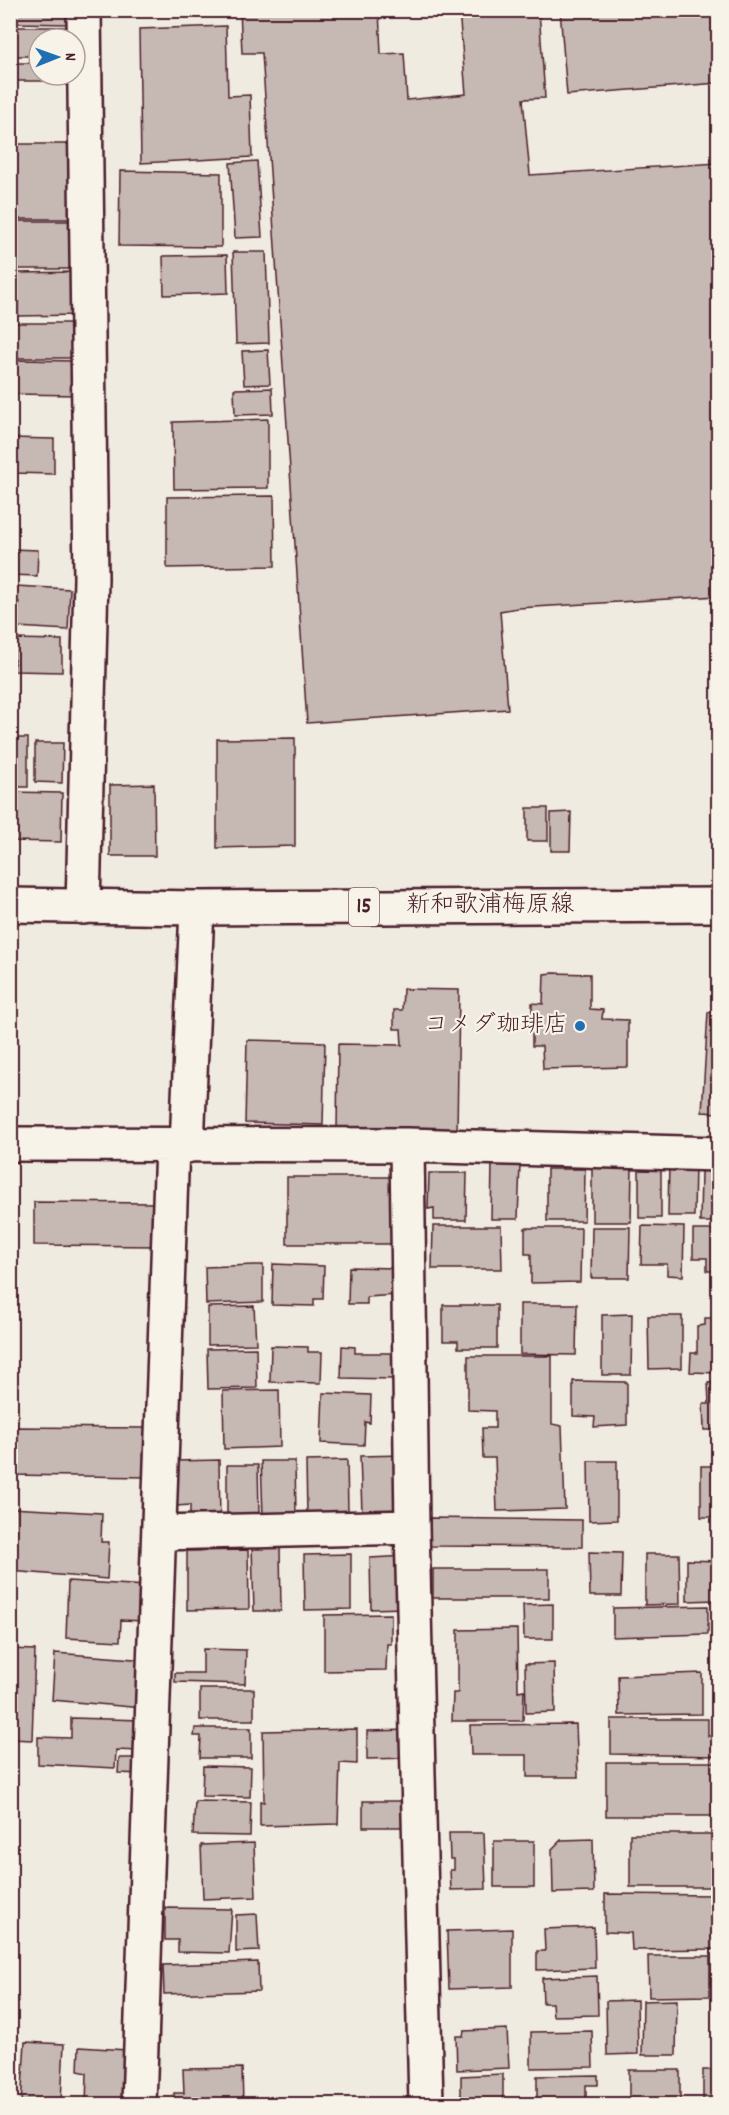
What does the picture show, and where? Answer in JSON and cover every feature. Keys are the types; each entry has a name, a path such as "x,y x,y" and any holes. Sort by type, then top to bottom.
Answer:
{"street":[{"path":"83,907 91,578 84,10"},
{"name":"新和歌浦梅原線","path":"10,905 197,908 718,905"},
{"path":"139,2104 160,1533 180,1146 197,908"},
{"path":"10,1144 407,1145 718,1154"},
{"path":"407,1145 412,1527 426,2104"},
{"path":"160,1533 412,1527"}],"building":[{"path":"15,10 69,10 69,24 15,23"},
{"path":"240,10 379,10 381,54 404,53 407,100 466,94 459,10 539,10 545,98 523,99 530,175 718,163 718,596 500,611 508,709 307,723 262,53 242,53"},
{"path":"560,10 718,10 718,83 567,95"},
{"path":"226,26 228,96 250,95 252,157 141,163 139,29"},
{"path":"16,27 27,27 27,56 16,56"},
{"path":"10,63 27,63 27,81 10,81"},
{"path":"15,144 73,144 73,219 15,219"},
{"path":"257,161 262,237 235,238 230,163"},
{"path":"120,171 221,173 221,247 119,246"},
{"path":"13,221 77,221 76,269 12,269"},
{"path":"233,252 266,252 269,343 236,344"},
{"path":"227,255 228,293 164,295 163,256"},
{"path":"76,272 78,315 18,316 18,273"},
{"path":"10,323 77,323 77,358 10,358"},
{"path":"268,350 270,384 244,385 242,351"},
{"path":"16,360 77,361 77,395 15,394"},
{"path":"272,388 273,414 235,415 234,389"},
{"path":"268,419 268,488 174,489 173,422"},
{"path":"10,438 54,439 54,474 10,473"},
{"path":"274,496 275,566 167,568 167,497"},
{"path":"10,549 38,550 37,576 10,575"},
{"path":"15,586 70,589 68,630 17,627 19,602 14,601"},
{"path":"14,639 62,640 62,672 14,671"},
{"path":"713,731 718,731 718,848 713,848"},
{"path":"10,738 28,738 28,787 10,787"},
{"path":"295,738 295,846 217,848 217,739"},
{"path":"35,743 63,743 62,783 35,782"},
{"path":"154,784 155,856 110,856 110,785"},
{"path":"10,792 62,793 61,842 10,841"},
{"path":"527,808 548,808 548,841 527,841"},
{"path":"571,812 570,851 551,851 551,813"},
{"name":"コメダ珈琲店","path":"544,974 590,974 590,1009 603,1010 602,1019 628,1020 628,1067 543,1069 542,1046 532,1046 532,1003 543,1004"},
{"path":"403,989 459,990 457,1134 337,1133 338,1044 402,1045 401,1029 394,1029 394,1010 402,1010"},
{"path":"708,1012 718,1013 718,1113 702,1112"},
{"path":"247,1040 325,1042 323,1125 245,1123"},
{"path":"669,1162 695,1162 694,1216 668,1216"},
{"path":"492,1163 520,1164 518,1219 491,1219"},
{"path":"592,1164 632,1165 631,1222 592,1222"},
{"path":"639,1164 661,1164 661,1218 639,1218"},
{"path":"547,1169 585,1169 584,1221 547,1221"},
{"path":"701,1171 718,1171 718,1222 700,1222"},
{"path":"429,1173 467,1173 466,1220 434,1220 434,1208 428,1209"},
{"path":"287,1177 392,1177 393,1244 287,1244"},
{"path":"34,1202 159,1203 159,1246 34,1245"},
{"path":"433,1226 501,1226 502,1269 432,1269"},
{"path":"642,1226 684,1227 683,1276 667,1275 667,1264 641,1264"},
{"path":"592,1227 630,1227 629,1278 591,1278"},
{"path":"525,1228 581,1228 580,1282 531,1283 531,1254 525,1254"},
{"path":"693,1230 718,1230 718,1271 707,1271 707,1258 693,1258"},
{"path":"273,1264 324,1266 323,1299 314,1299 314,1306 272,1305"},
{"path":"263,1265 263,1302 206,1304 205,1267"},
{"path":"349,1267 396,1268 397,1295 367,1297 367,1304 348,1304"},
{"path":"520,1304 577,1304 576,1355 520,1354"},
{"path":"443,1305 497,1305 497,1348 458,1348 458,1341 443,1341"},
{"path":"254,1306 256,1344 208,1345 208,1307"},
{"path":"632,1314 631,1375 602,1375 602,1315"},
{"path":"648,1316 682,1316 682,1368 649,1369"},
{"path":"705,1318 718,1318 718,1373 690,1372 691,1353 697,1353 697,1326 705,1325"},
{"path":"271,1346 308,1347 308,1352 322,1352 321,1383 270,1382"},
{"path":"342,1346 355,1347 355,1353 393,1353 394,1379 341,1378"},
{"path":"256,1348 257,1388 208,1389 207,1349"},
{"path":"468,1356 552,1356 552,1424 562,1426 565,1509 497,1511 495,1458 483,1458 482,1428 495,1428 495,1411 468,1410"},
{"path":"573,1381 627,1382 627,1425 594,1427 595,1417 573,1416"},
{"path":"718,1382 718,1430 704,1430 703,1404 709,1404 708,1383"},
{"path":"279,1390 280,1447 224,1449 223,1391"},
{"path":"323,1393 371,1395 370,1423 365,1422 364,1445 321,1443"},
{"path":"10,1427 148,1428 147,1477 10,1475"},
{"path":"405,1455 407,1512 362,1513 360,1456"},
{"path":"219,1460 220,1522 190,1522 190,1505 176,1506 175,1461"},
{"path":"347,1460 348,1512 307,1514 306,1461"},
{"path":"261,1461 295,1461 296,1515 263,1516"},
{"path":"588,1461 617,1461 617,1520 589,1521"},
{"path":"227,1465 258,1465 259,1514 227,1514"},
{"path":"701,1466 718,1466 718,1517 701,1517"},
{"path":"10,1508 102,1513 101,1542 109,1542 107,1579 10,1571"},
{"path":"430,1518 582,1520 582,1547 430,1546"},
{"path":"280,1546 281,1611 254,1611 252,1548"},
{"path":"248,1550 249,1609 187,1610 187,1551"},
{"path":"589,1552 622,1553 621,1596 590,1596"},
{"path":"351,1554 351,1609 305,1610 304,1555"},
{"path":"645,1554 679,1554 680,1604 645,1605"},
{"path":"407,1556 405,1608 371,1609 370,1558"},
{"path":"687,1560 718,1561 718,1600 687,1601"},
{"path":"433,1569 549,1569 549,1598 433,1598"},
{"path":"68,1581 147,1586 145,1621 121,1620 120,1641 66,1638"},
{"path":"553,1604 553,1639 524,1639 523,1605"},
{"path":"708,1606 708,1634 613,1637 613,1608"},
{"path":"391,1614 391,1644 387,1644 386,1670 324,1671 324,1615"},
{"path":"517,1629 518,1691 524,1690 523,1721 452,1721 453,1693 458,1693 458,1630"},
{"path":"10,1649 35,1650 32,1740 10,1739"},
{"path":"203,1649 246,1650 245,1684 175,1682 175,1673 203,1673"},
{"path":"55,1653 147,1660 143,1708 52,1700"},
{"path":"554,1663 555,1712 526,1713 525,1664"},
{"path":"702,1673 702,1714 619,1715 618,1676"},
{"path":"200,1689 254,1689 254,1720 200,1720"},
{"path":"71,1718 142,1720 140,1751 116,1750 115,1768 38,1764 38,1737 71,1738"},
{"path":"611,1719 708,1719 708,1736 715,1736 716,1756 611,1754"},
{"path":"576,1724 578,1777 527,1777 527,1755 471,1755 470,1725"},
{"path":"195,1728 251,1728 251,1758 200,1758 201,1736 194,1736"},
{"path":"357,1729 357,1764 340,1763 338,1824 260,1826 260,1801 264,1802 263,1731"},
{"path":"412,1730 411,1758 367,1759 367,1731"},
{"path":"119,1758 144,1758 143,1774 118,1773"},
{"path":"606,1762 718,1762 718,1816 606,1816"},
{"path":"203,1766 251,1767 250,1797 202,1796"},
{"path":"195,1801 251,1802 250,1836 193,1835"},
{"path":"363,1801 410,1801 411,1827 363,1827"},
{"path":"449,1833 484,1833 486,1889 451,1890 450,1870 454,1870 454,1859 450,1859"},
{"path":"630,1834 718,1834 718,1887 630,1887"},
{"path":"593,1839 594,1892 553,1893 552,1849 561,1840"},
{"path":"494,1841 534,1841 534,1887 494,1887"},
{"path":"254,1843 256,1897 203,1899 201,1845"},
{"path":"605,1894 718,1895 718,1949 632,1950 631,1933 605,1932"},
{"path":"165,1908 232,1909 229,1953 178,1952 178,1940 165,1940"},
{"path":"257,1914 259,1951 236,1952 236,1915"},
{"path":"594,1927 595,1968 537,1970 537,1951 545,1951 544,1929"},
{"path":"512,1929 512,1987 449,1989 447,1931"},
{"path":"648,1956 710,1956 710,1996 649,1997"},
{"path":"258,1962 259,1991 164,1994 163,1965"},
{"path":"597,1976 598,2015 553,2016 552,2003 543,2003 542,1978"},
{"path":"637,2000 638,2054 607,2055 606,2001"},
{"path":"677,2000 676,2055 642,2055 643,2001"},
{"path":"507,2029 509,2068 457,2070 456,2036 463,2036 464,2031"},
{"path":"592,2031 593,2067 531,2068 531,2032"},
{"path":"10,2038 18,2038 14,2100 10,2100"},
{"path":"25,2042 64,2044 61,2101 43,2100 43,2104 21,2104"},
{"path":"79,2047 127,2050 123,2104 86,2104 87,2073 78,2071"},
{"path":"242,2068 243,2104 175,2104 174,2093 184,2093 183,2069"},
{"path":"629,2070 680,2070 680,2104 629,2104"},
{"path":"703,2070 718,2070 718,2104 703,2104"},
{"path":"503,2074 503,2104 448,2104 448,2096 461,2096 461,2076"},
{"path":"598,2075 598,2085 586,2085 586,2104 537,2104 537,2076"}],"place":[{"name":"コメダ珈琲店","path":"580,1026"}]}
